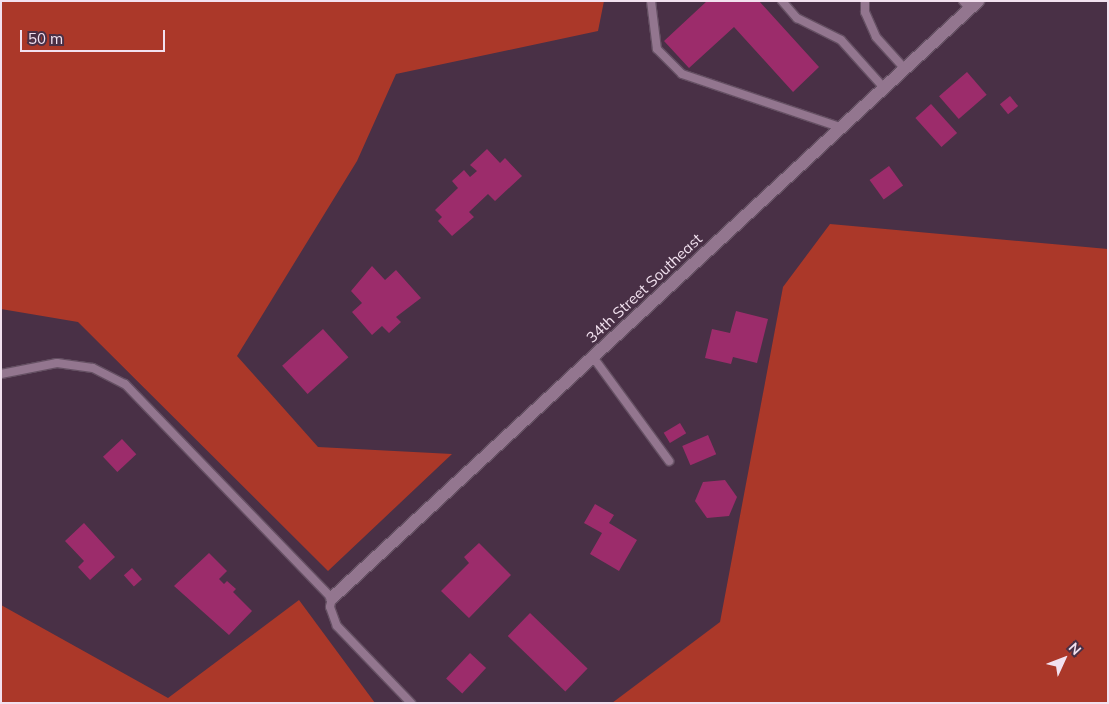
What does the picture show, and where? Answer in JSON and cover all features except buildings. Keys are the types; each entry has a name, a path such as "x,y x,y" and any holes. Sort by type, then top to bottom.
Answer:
{"street":[{"name":"34th Street Southeast","path":"332,598 842,128 970,4"}],"lane":[{"path":"651,1 657,49 682,74 842,128"},
{"path":"782,1 797,18 841,40 884,88"},
{"path":"865,1 865,12 876,37 905,69"},
{"path":"593,357 669,461"},
{"path":"1,374 57,363 93,368 125,384 332,598 330,607 338,626 412,703"}],"shaded area":[{"path":"1,1 604,1 598,31 396,74 357,161 237,356 318,447 452,454 328,571 78,322 1,309"},
{"path":"830,224 1108,249 1108,703 612,703 720,622 783,287"},
{"path":"299,600 375,703 1,703 1,605 168,698"}]}
